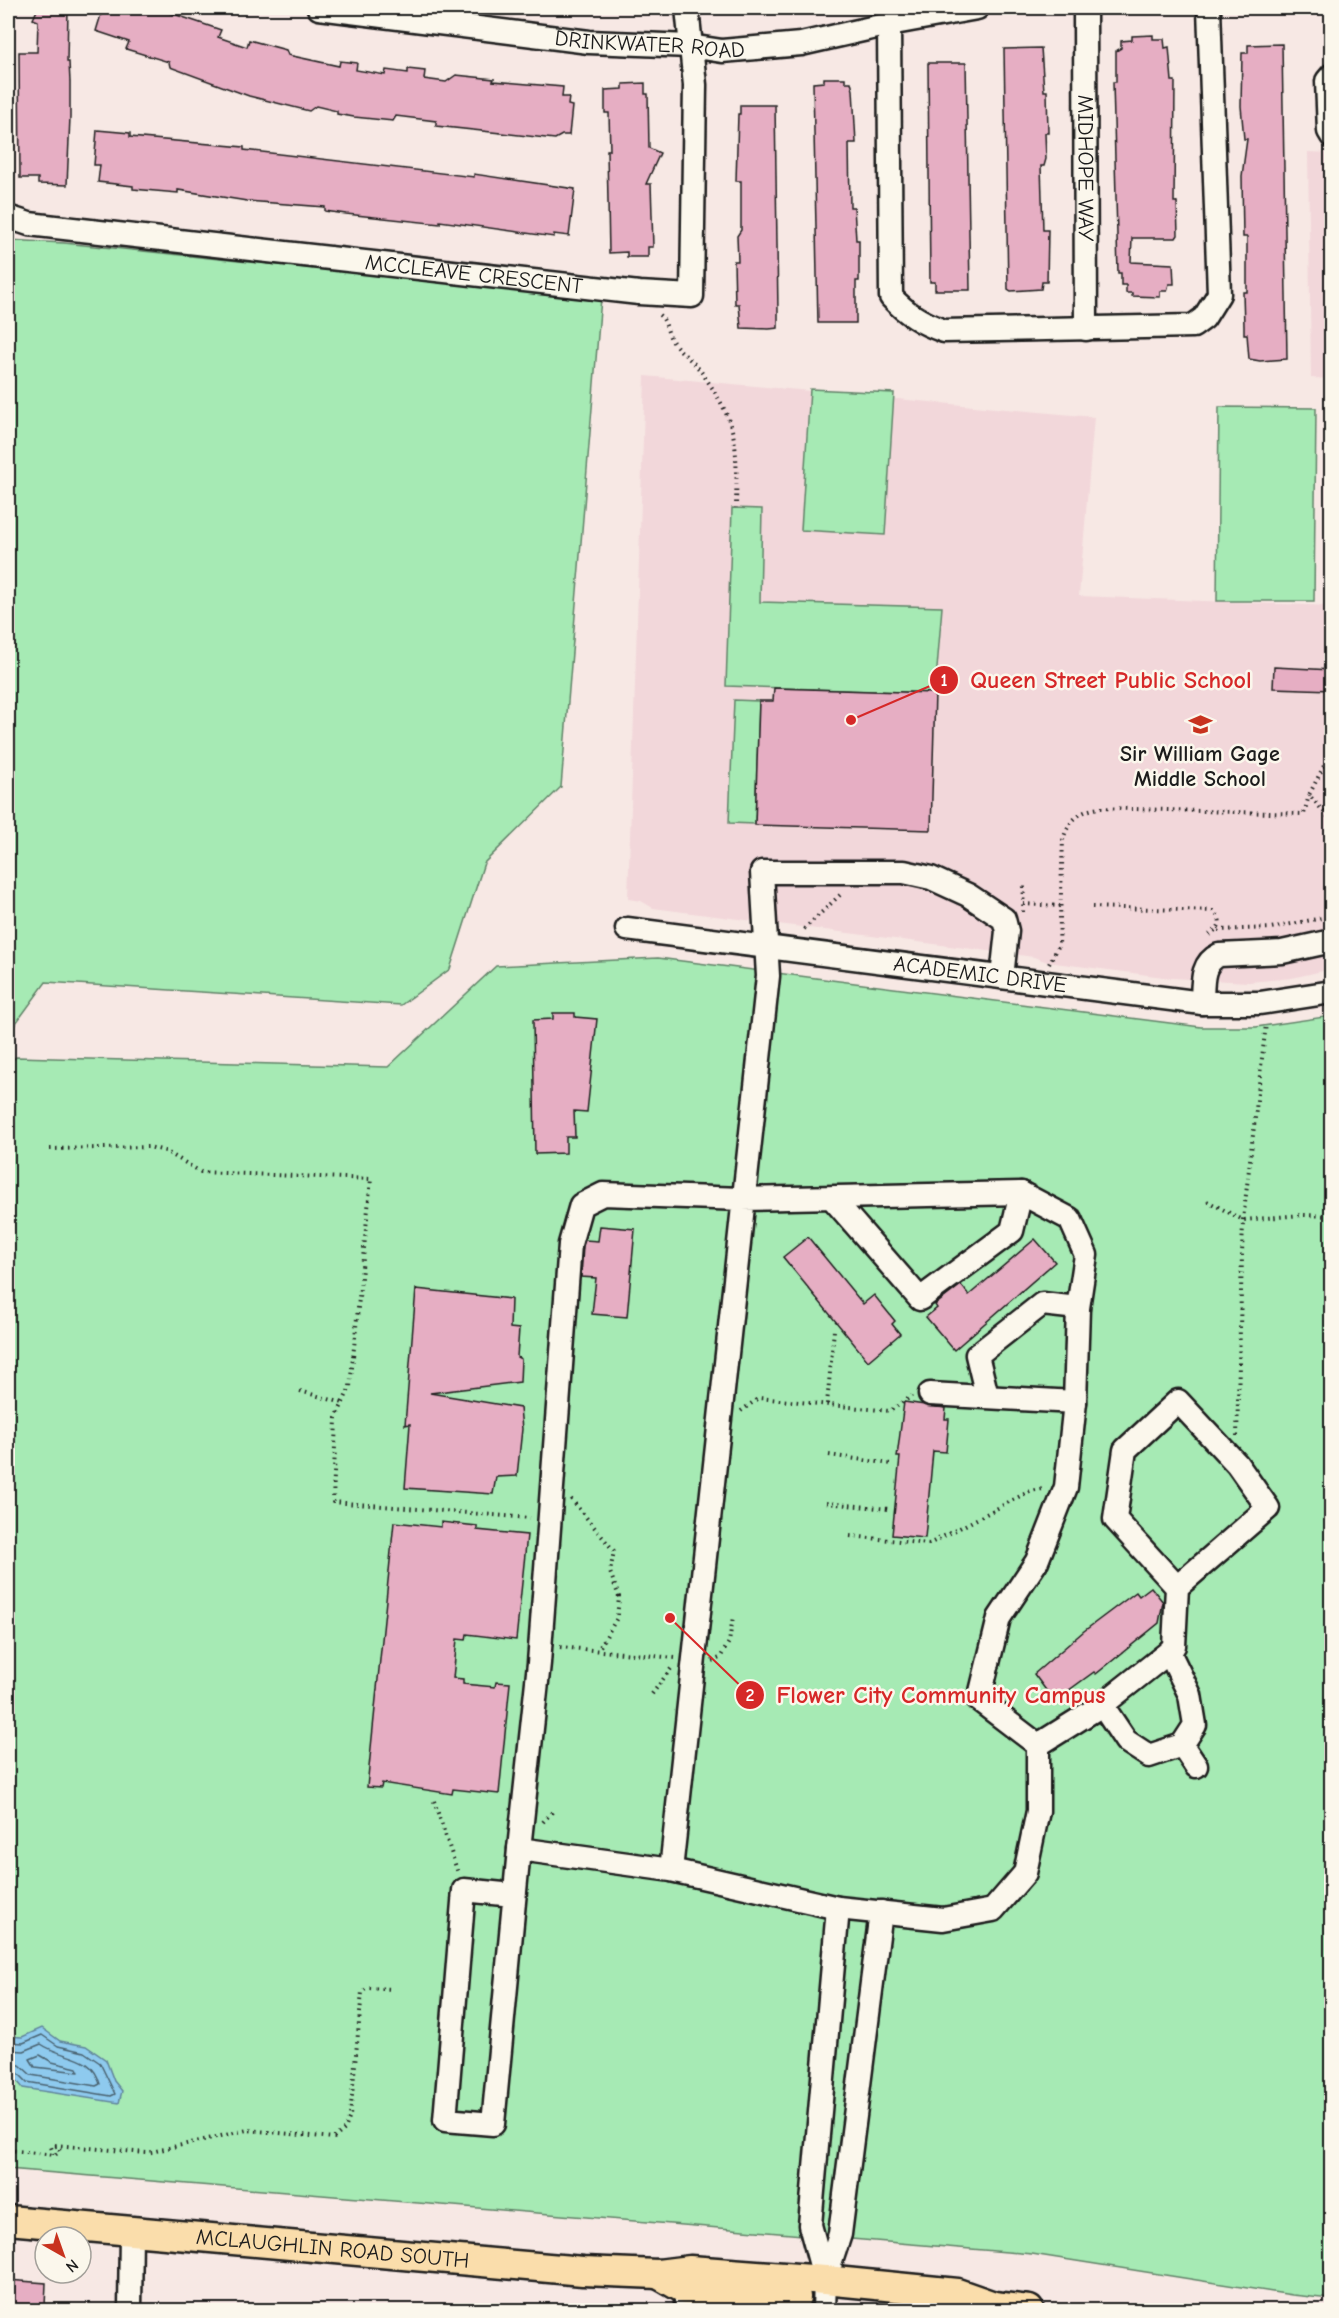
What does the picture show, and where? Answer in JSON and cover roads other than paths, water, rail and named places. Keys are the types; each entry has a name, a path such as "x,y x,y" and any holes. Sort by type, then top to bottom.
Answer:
{"main road":[{"name":"MCLAUGHLIN ROAD SOUTH","path":"8,2220 583,2271 658,2274 690,2270 824,2297 940,2310"},
{"name":"MCLAUGHLIN ROAD SOUTH","path":"658,2274 686,2300 957,2293 994,2306 1029,2310"},
{"name":"MCLAUGHLIN ROAD SOUTH","path":"958,2310 994,2306"}],"street":[{"name":"DRINKWATER ROAD","path":"319,8 436,16 590,42 690,46 722,51 773,48 977,8"},
{"path":"687,8 690,46"},
{"name":"MIDHOPE WAY","path":"1084,8 1086,329"},
{"path":"889,24 891,297 906,313 924,324 944,331 1192,326 1204,318 1219,294 1209,8"},
{"name":"MCCLEAVE CRESCENT","path":"8,217 29,224 639,293 692,296 695,85 690,46"},
{"path":"1332,75 1326,81 1329,131 1332,136"},
{"path":"671,1870 768,976 762,872 904,872 931,878 968,895 1004,919 1007,931 1002,977"},
{"name":"ACADEMIC DRIVE","path":"627,929 1202,1003 1260,1004 1332,992"},
{"path":"1202,1003 1207,963 1219,955 1282,952 1332,941"},
{"path":"833,1198 920,1299 1012,1231 1021,1193"},
{"path":"513,1895 464,1890 445,2120 494,2124 513,1895 539,1663 570,1244 581,1205 603,1194 742,1199 1021,1193 1070,1219 1086,1256 1078,1308 1075,1402 1066,1486 1037,1561 999,1618 979,1700 1038,1745"},
{"path":"987,1396 977,1355 1042,1304 1078,1308"},
{"path":"930,1394 1075,1402"},
{"path":"1038,1745 1102,1705 1174,1646 1177,1587 1115,1520 1125,1449 1178,1401 1236,1464 1268,1508 1177,1587"},
{"path":"1102,1705 1126,1741 1149,1756 1182,1745 1195,1725 1190,1695 1169,1652"},
{"path":"519,1849 671,1870 838,1908 943,1919 993,1910 1026,1873 1038,1811 1038,1745"},
{"path":"1182,1745 1196,1766"},
{"path":"824,2297 810,2225 838,1908"},
{"path":"824,2297 840,2234 881,1912"},
{"path":"130,2232 130,2310"}],"water":[{"path":"42,2028 60,2041 86,2046 106,2060 114,2081 122,2091 119,2103 23,2088 13,2076 8,2079 8,2036 22,2037"}],"place":[{"name":"Queen Street Public School","path":"851,720"},
{"name":"Sir William Gage Middle School","path":"1200,725"},
{"name":"Flower City Community Campus","path":"670,1618"}]}
